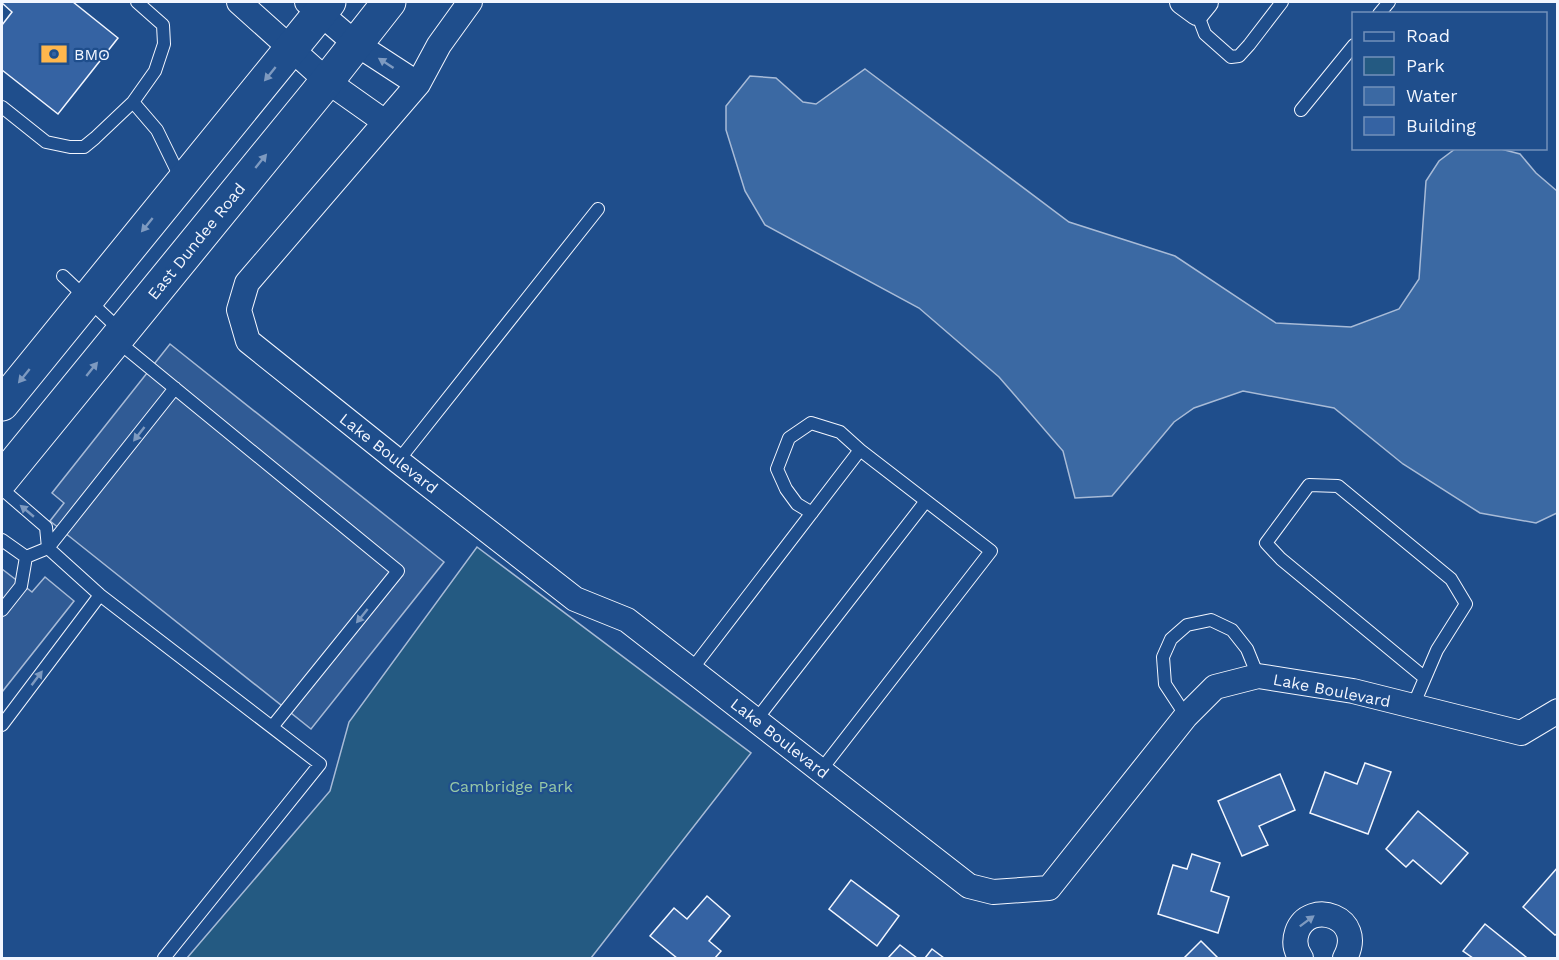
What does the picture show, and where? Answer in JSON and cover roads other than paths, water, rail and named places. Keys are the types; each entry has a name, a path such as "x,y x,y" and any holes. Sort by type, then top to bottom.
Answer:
{"main road":[{"name":"East Dundee Road","path":"2,479 389,2"},
{"path":"2,404 290,49 319,5"}],"street":[{"path":"239,2 327,81 385,122"},
{"name":"Lake Boulevard","path":"470,2 439,45 418,84 247,283 239,310 248,341 575,599 627,620 969,886 993,892 1049,888 1186,716 1215,687 1258,676 1353,691 1521,733 1557,711"},
{"path":"319,5 355,43 418,84"},
{"path":"1301,958 1295,945 1299,927 1305,920 1322,914 1330,915 1345,925 1350,942 1345,958"}],"lane":[{"path":"2,107 46,142 70,147 84,147 133,102 155,71 164,44 163,25 137,2"},
{"path":"1195,5 1205,34 1231,57 1239,56 1282,2"},
{"path":"1301,110 1352,46"},
{"path":"133,102 157,130 182,182"},
{"path":"398,461 598,208"},
{"path":"63,276 87,299 119,336 175,388 398,571 272,727"},
{"path":"26,557 48,548 175,388"},
{"path":"812,513 797,504 786,489 777,469 789,438 811,423 840,432 860,450 992,551 821,770"},
{"path":"692,669 860,450"},
{"path":"1413,706 1425,678 1437,650 1466,604 1451,579 1338,486 1309,485 1266,543 1281,559 1425,678"},
{"path":"2,489 46,527 48,548 100,595 320,764 164,958"},
{"path":"756,720 926,501"},
{"path":"2,540 26,557"},
{"path":"2,610 21,586 26,557"},
{"path":"2,725 100,595"},
{"path":"1186,716 1165,684 1163,657 1171,639 1187,625 1211,620 1232,630 1246,649 1258,676"}],"water":[{"path":"865,69 1069,222 1175,256 1276,323 1351,327 1399,309 1419,279 1426,181 1439,161 1454,150 1505,150 1520,154 1536,173 1557,191 1557,513 1536,523 1480,513 1403,464 1334,408 1243,391 1194,408 1174,422 1112,496 1075,498 1063,451 999,377 919,308 765,225 745,191 726,130 726,106 750,76 776,78 803,102 816,104"}],"place":[{"name":"BMO","path":"54,54"}],"park label":[{"name":"Cambridge Park","path":"511,786"}]}
